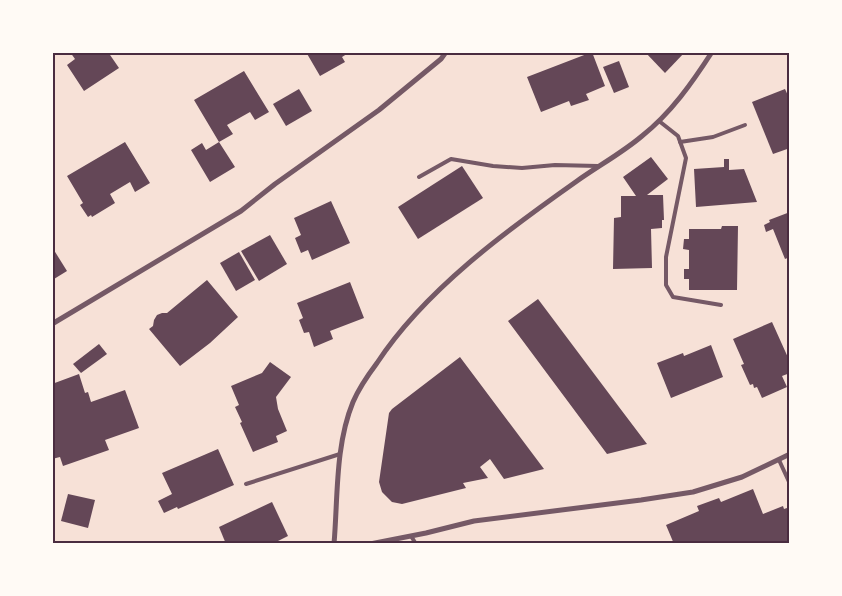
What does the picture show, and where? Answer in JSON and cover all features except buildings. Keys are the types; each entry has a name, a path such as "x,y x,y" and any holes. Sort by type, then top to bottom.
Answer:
{"street":[{"path":"52,324 241,211 379,110 441,59 446,52"},
{"path":"334,544 340,454 348,418 354,401 384,351 406,324 433,296 474,259 536,210 642,136 659,121 679,100 712,52"},
{"path":"370,544 474,521 693,492 742,477 790,454"}],"lane":[{"path":"659,121 678,136 686,158 666,257 666,285 673,297 721,305"},
{"path":"680,142 713,136 745,125"},
{"path":"419,177 451,159 493,166 522,168 555,165 600,166"},
{"path":"246,484 340,454"},
{"path":"779,460 790,484"},
{"path":"411,536 416,544"}]}
